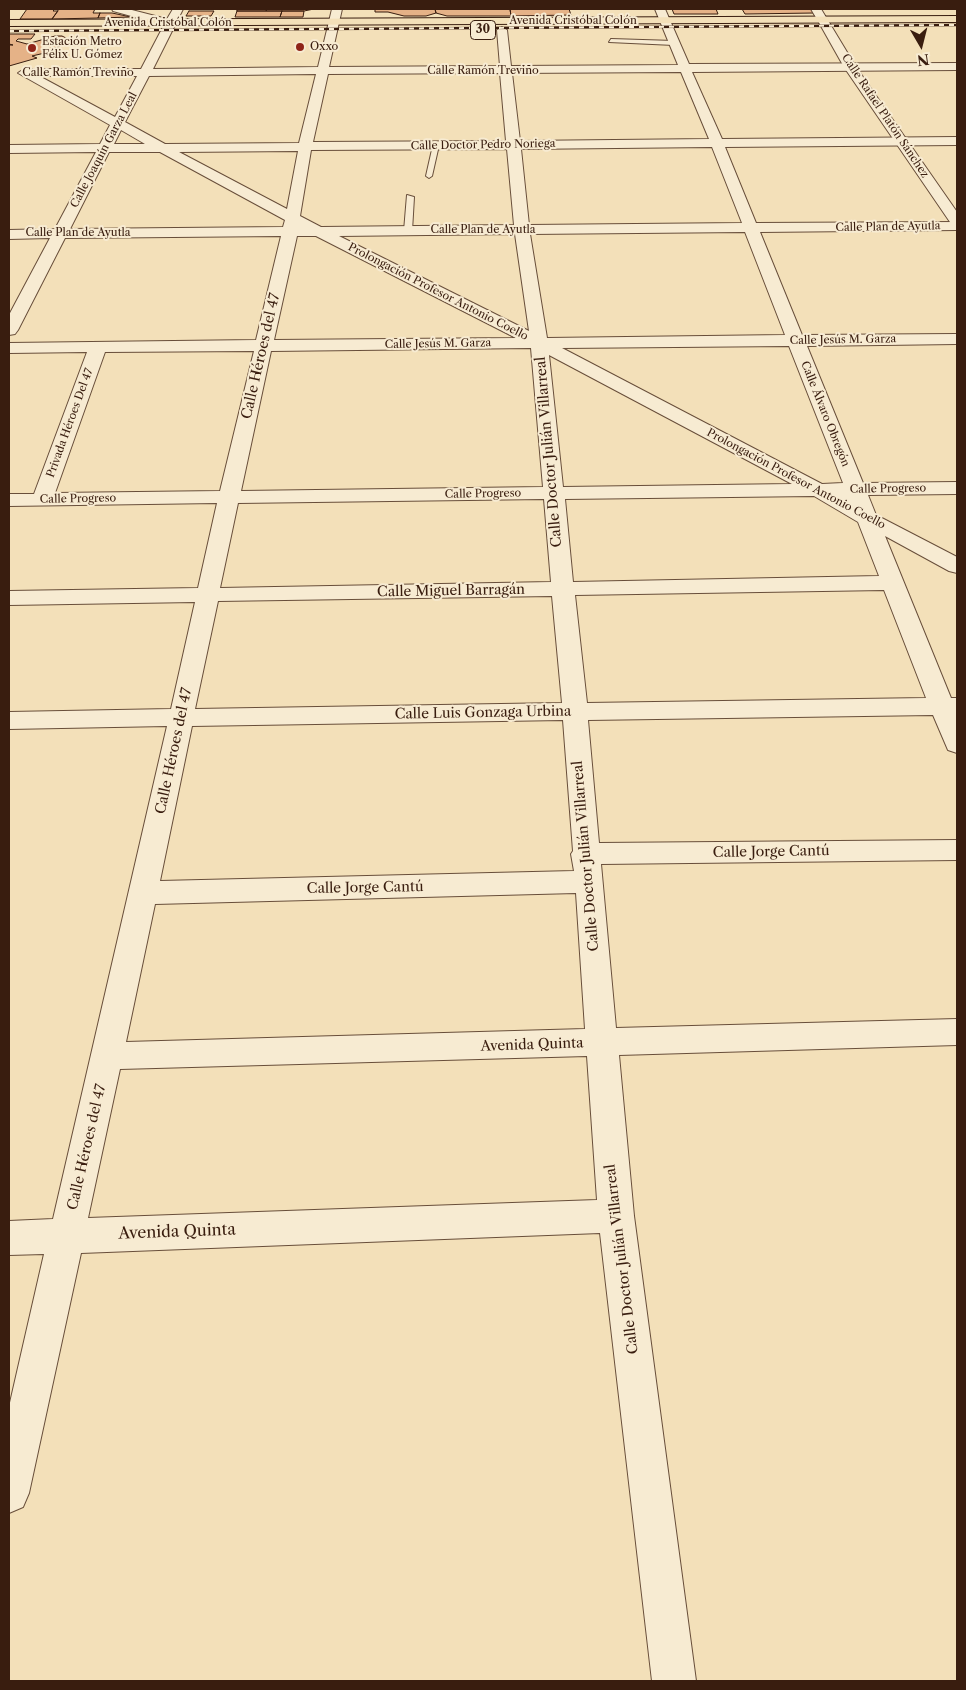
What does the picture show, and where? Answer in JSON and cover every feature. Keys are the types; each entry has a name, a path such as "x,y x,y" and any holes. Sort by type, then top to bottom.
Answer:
{"main road":[{"path":"9,23 19,9"},
{"name":"Avenida Cristóbal Colón","path":"333,26 669,31 957,19"},
{"name":"Avenida Cristóbal Colón","path":"9,23 169,27"},
{"name":"Avenida Cristóbal Colón","path":"824,24 957,28"},
{"name":"Avenida Cristóbal Colón","path":"9,32 169,27 333,26 669,31"}],"street":[{"path":"117,9 169,27"},
{"name":"Calle Joaquín Garza Leal","path":"9,330 102,149 146,72 178,9"},
{"name":"Calle Héroes del 47","path":"9,1493 291,225 305,147 337,9"},
{"name":"Calle Álvaro Obregón","path":"660,9 717,143 894,583 950,706 957,744"},
{"name":"Calle Rafael Platón Sánchez","path":"816,9 850,67 957,222"},
{"name":"Calle Doctor Julián Villarreal","path":"502,30 508,71 522,230 539,343 574,711 616,1216 674,1681"},
{"name":"Calle Ramón Treviño","path":"16,73 686,70 957,66"},
{"name":"Prolongación Profesor Antonio Coello","path":"16,73 118,122 291,225 319,232 539,343 819,490 957,566"},
{"name":"Calle Doctor Pedro Noriega","path":"9,149 957,141"},
{"name":"Calle Plan de Ayutla","path":"9,234 60,234 291,225"},
{"name":"Calle Plan de Ayutla","path":"319,232 957,226"},
{"name":"Calle Jesús M. Garza","path":"9,348 957,339"},
{"name":"Privada Héroes Del 47","path":"42,500 98,347"},
{"name":"Calle Progreso","path":"9,500 957,488"},
{"name":"Calle Miguel Barragán","path":"9,598 894,583"},
{"name":"Calle Luis Gonzaga Urbina","path":"9,720 950,706"},
{"name":"Calle Jorge Cantú","path":"143,893 586,868 957,850"},
{"name":"Avenida Quinta","path":"107,1056 957,1032"},
{"name":"Avenida Quinta","path":"9,1238 616,1216"}],"lane":[{"path":"611,40 669,31"},
{"path":"429,176 436,145"},
{"path":"408,231 410,197"}],"building":[{"path":"27,9 55,9 53,11 58,11 52,19 20,19"},
{"path":"59,9 95,9 93,13 100,13 98,18 52,19"},
{"path":"237,9 267,9 266,11 237,11"},
{"path":"267,9 314,9 304,11 266,11"},
{"path":"375,9 435,9 436,13 426,16 404,16 388,12 375,12"},
{"path":"435,9 510,9 511,16 447,16 436,13"},
{"path":"510,9 569,9 571,15 511,16"},
{"path":"672,9 716,9 718,14 674,14"},
{"path":"742,9 811,9 814,13 745,14"},
{"path":"189,11 214,11 211,16 186,16"},
{"path":"237,11 282,11 280,17 235,17"},
{"path":"282,11 304,11 303,17 280,17"},
{"path":"100,13 112,13 131,17 98,18"},
{"name":"Estación Metro Félix U. Gómez","path":"9,34 35,34 31,39 18,39 16,41 27,44 55,36 62,36 74,42 46,51 49,52 32,56 37,58 9,66 9,45 13,45 9,44"}],"railway":[{"path":"9,31 957,25"}],"place":[{"name":"Oxxo","path":"300,47"},
{"name":"Estación Metro Félix U. Gómez","path":"32,48"}]}
